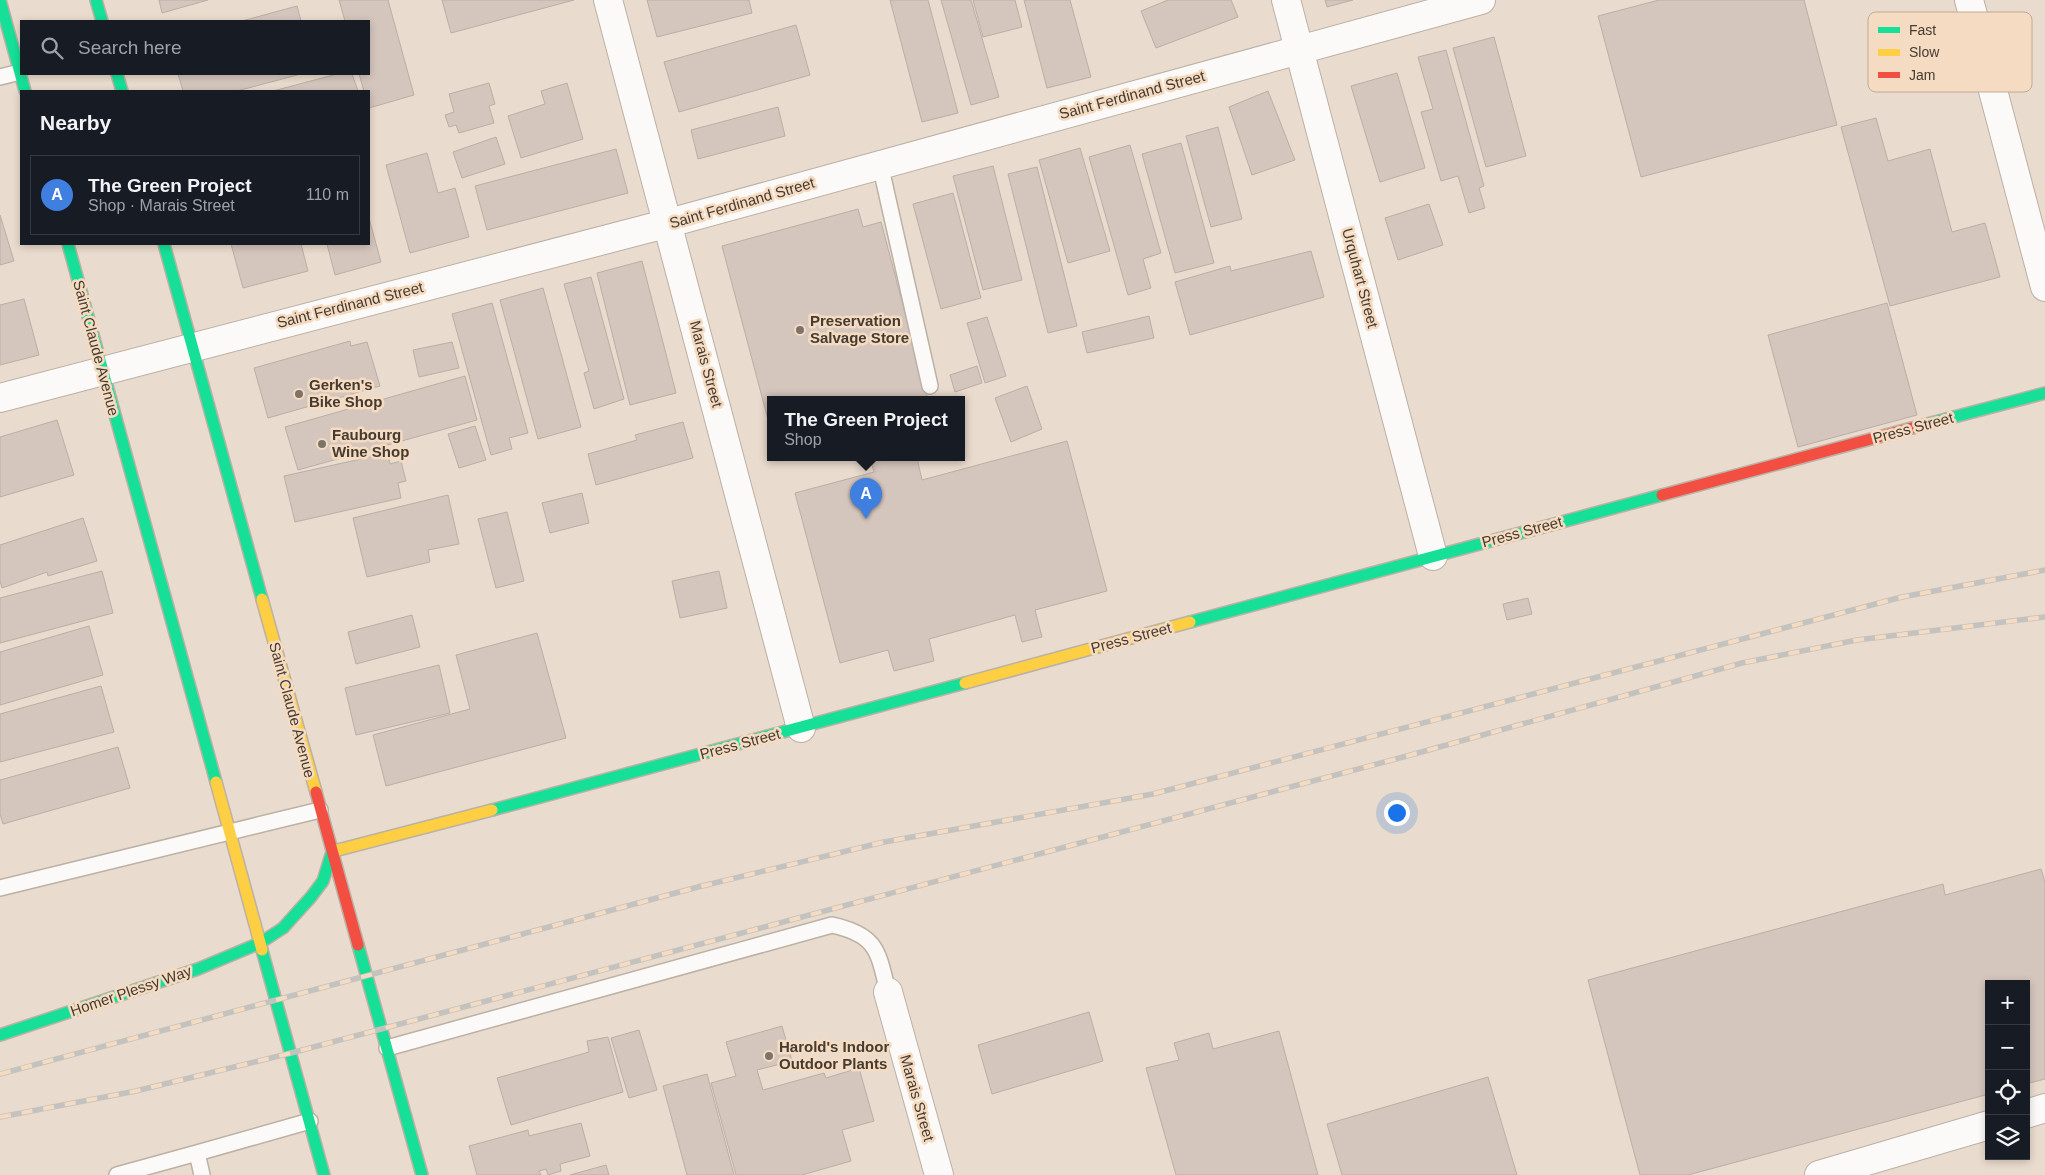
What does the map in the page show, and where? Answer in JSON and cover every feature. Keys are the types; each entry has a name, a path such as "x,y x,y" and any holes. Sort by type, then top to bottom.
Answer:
{"street":[{"path":"0,0 20,72"},
{"path":"96,0 102,20"},
{"name":"Marais Street","path":"608,0 669,223 801,728"},
{"name":"Urquhart Street","path":"1286,0 1433,556"},
{"name":"Saint Ferdinand Street","path":"0,398 192,346 669,223 1300,48 1481,0"},
{"path":"21,75 26,90"},
{"path":"117,75 122,90"},
{"path":"1994,92 2045,287"},
{"name":"Saint Claude Avenue","path":"68,245 324,1175"},
{"name":"Saint Claude Avenue","path":"164,245 422,1175"},
{"name":"Press Street","path":"332,852 801,728 1433,556 2045,393"},
{"path":"260,943 284,928 311,897 323,881 332,852"},
{"name":"Homer Plessy Way","path":"0,1035 198,969 260,943"},
{"name":"Marais Street","path":"888,992 939,1175"},
{"path":"2030,1113 2045,1108"},
{"path":"1819,1175 1985,1126"}],"lane":[{"path":"0,77 20,72"},
{"path":"880,164 930,386"},
{"path":"0,888 320,810"},
{"path":"387,1048 832,925 850,929 866,939 878,950 888,992"},
{"path":"117,1175 310,1121"},
{"path":"197,1153 202,1175"}],"building":[{"path":"159,0 208,0 162,13"},
{"path":"339,0 388,0 414,95 370,108 370,90 364,90 359,75 370,75 370,20 345,20"},
{"path":"442,0 574,0 451,33"},
{"path":"647,0 749,0 752,13 657,37"},
{"path":"890,0 928,0 958,113 922,122"},
{"path":"941,0 971,0 999,97 971,105"},
{"path":"973,0 1015,0 1022,27 983,37"},
{"path":"1024,0 1070,0 1091,77 1047,88"},
{"path":"1168,0 1231,0 1238,17 1156,48 1141,11"},
{"path":"1325,0 1353,0 1327,7"},
{"path":"1659,0 1804,0 1837,125 1641,177 1598,16"},
{"path":"297,6 301,20 246,20"},
{"path":"796,25 810,75 679,112 664,62"},
{"path":"1494,37 1526,156 1486,167 1453,48"},
{"path":"1446,50 1484,186 1479,188 1485,208 1469,213 1458,176 1441,181 1421,112 1433,109 1418,57"},
{"path":"1397,73 1425,168 1380,182 1351,86"},
{"path":"178,75 297,75 241,90 183,90"},
{"path":"333,75 352,75 358,90 277,90"},
{"path":"489,83 495,104 489,106 494,123 459,133 456,125 449,127 445,115 454,112 449,94"},
{"path":"567,83 583,139 521,158 508,116 545,104 541,91"},
{"path":"1268,91 1295,160 1252,175 1229,107"},
{"path":"778,107 785,136 698,159 691,130"},
{"path":"1876,118 1888,161 1930,149 1952,232 1985,223 2000,277 1890,306 1841,127"},
{"path":"1218,127 1242,219 1211,227 1186,136"},
{"path":"496,137 505,164 462,178 453,152"},
{"path":"1181,143 1214,263 1175,273 1142,154"},
{"path":"1130,145 1161,253 1143,259 1151,288 1128,295 1089,157"},
{"path":"1080,148 1110,251 1068,263 1039,160"},
{"path":"616,149 628,193 487,230 475,186"},
{"path":"427,153 438,193 455,188 469,237 410,253 386,165"},
{"path":"993,166 1022,280 983,290 953,176"},
{"path":"1037,167 1077,326 1048,333 1008,174"},
{"path":"953,193 981,298 941,309 913,204"},
{"path":"1429,204 1443,245 1398,260 1385,218"},
{"path":"858,209 863,227 881,222 927,396 767,396 767,416 722,246"},
{"path":"0,215 14,261 0,265"},
{"path":"370,222 381,262 335,275 327,245 370,245"},
{"path":"231,245 301,245 308,271 243,288"},
{"path":"1311,251 1324,297 1190,335 1175,282 1230,266 1231,271"},
{"path":"642,261 676,393 630,405 597,273"},
{"path":"591,277 624,399 594,409 584,373 589,371 564,284"},
{"path":"543,288 581,427 538,439 500,300"},
{"path":"24,299 39,355 0,365 0,305"},
{"path":"492,303 528,433 509,438 512,449 491,455 452,314"},
{"path":"1887,303 1917,415 1798,447 1768,335"},
{"path":"1149,316 1154,338 1087,353 1082,332"},
{"path":"987,317 1006,376 985,383 967,323"},
{"path":"350,341 351,346 367,342 380,386 268,418 254,368"},
{"path":"452,342 459,368 419,377 413,350"},
{"path":"977,366 982,383 955,392 950,375"},
{"path":"465,376 477,420 298,470 285,427"},
{"path":"1027,386 1042,429 1011,442 995,398"},
{"path":"57,420 74,475 0,497 0,437"},
{"path":"683,422 693,458 596,485 588,454 637,440 635,435"},
{"path":"475,426 486,460 459,468 448,434"},
{"path":"1067,441 1107,591 1035,610 1042,637 1022,642 1015,615 929,639 934,661 894,671 888,650 840,663 795,493 874,472 871,461 918,461 922,480"},
{"path":"388,453 390,464 401,461 406,481 398,483 401,498 295,522 284,476"},
{"path":"582,493 589,523 550,533 542,503"},
{"path":"448,495 459,544 428,550 430,562 367,577 353,518"},
{"path":"507,512 524,581 496,588 478,519"},
{"path":"83,518 97,561 48,576 47,572 2,588 0,581 0,545"},
{"path":"102,571 113,613 0,643 0,598"},
{"path":"719,571 727,608 680,618 672,581"},
{"path":"1528,598 1532,614 1507,620 1503,604"},
{"path":"412,615 420,647 356,664 348,632"},
{"path":"89,626 103,675 0,705 0,652"},
{"path":"537,633 566,738 386,786 373,735 470,709 456,655"},
{"path":"439,665 450,713 356,735 345,688"},
{"path":"101,686 114,732 0,762 0,714"},
{"path":"118,747 130,788 3,824 0,814 0,780"},
{"path":"2041,869 2045,882 2045,1079 2030,1083 2030,980 1985,980 1985,1095 1688,1175 1640,1175 1588,980 1943,884 1945,895"},
{"path":"1089,1012 1103,1061 992,1094 978,1045"},
{"path":"782,1026 792,1061 757,1070 763,1090 824,1073 826,1078 859,1068 874,1121 842,1130 851,1161 802,1175 736,1175 711,1083 736,1076 726,1042"},
{"path":"639,1030 657,1090 629,1098 611,1038"},
{"path":"1279,1031 1318,1175 1176,1175 1146,1068 1179,1060 1174,1043 1209,1033 1213,1049"},
{"path":"608,1037 623,1092 511,1125 497,1078 589,1052 587,1041"},
{"path":"707,1074 734,1175 687,1175 663,1086"},
{"path":"1488,1077 1517,1175 1342,1175 1327,1124"},
{"path":"581,1123 590,1156 560,1164 561,1171 548,1175 546,1169 539,1171 541,1175 477,1175 469,1146 528,1130 529,1136"},
{"path":"606,1165 609,1175 570,1175"}],"railway":[{"path":"0,1074 698,887 884,842 1153,794 1902,597 2045,570"},
{"path":"0,1117 136,1091 291,1053 1407,756 1742,663 1857,640 2045,617"}],"traffic: fast":[{"path":"0,0 20,73"},
{"path":"96,0 102,20"},
{"path":"21,75 25,90"},
{"path":"117,75 122,90"},
{"path":"68,245 216,782"},
{"path":"164,245 262,599"},
{"path":"1912,428 2045,393"},
{"path":"1190,622 1662,495"},
{"path":"492,810 965,683"},
{"path":"0,1035 198,969 260,943 283,928 311,897 323,881 332,852 334,851"},
{"path":"358,945 422,1175"},
{"path":"262,950 324,1175"}],"traffic: slow":[{"path":"262,599 316,792"},
{"path":"965,683 1190,622"},
{"path":"216,782 262,950"},
{"path":"334,851 492,810"}],"traffic: jam":[{"path":"1662,495 1912,428"},
{"path":"316,792 358,945"}],"place":[{"name":"Preservation Salvage Store","path":"800,330"},
{"name":"Gerken's Bike Shop","path":"299,394"},
{"name":"Faubourg Wine Shop","path":"322,444"},
{"name":"The Green Project","path":"866,519"},
{"name":"Harold's Indoor Outdoor Plants","path":"769,1056"}]}
